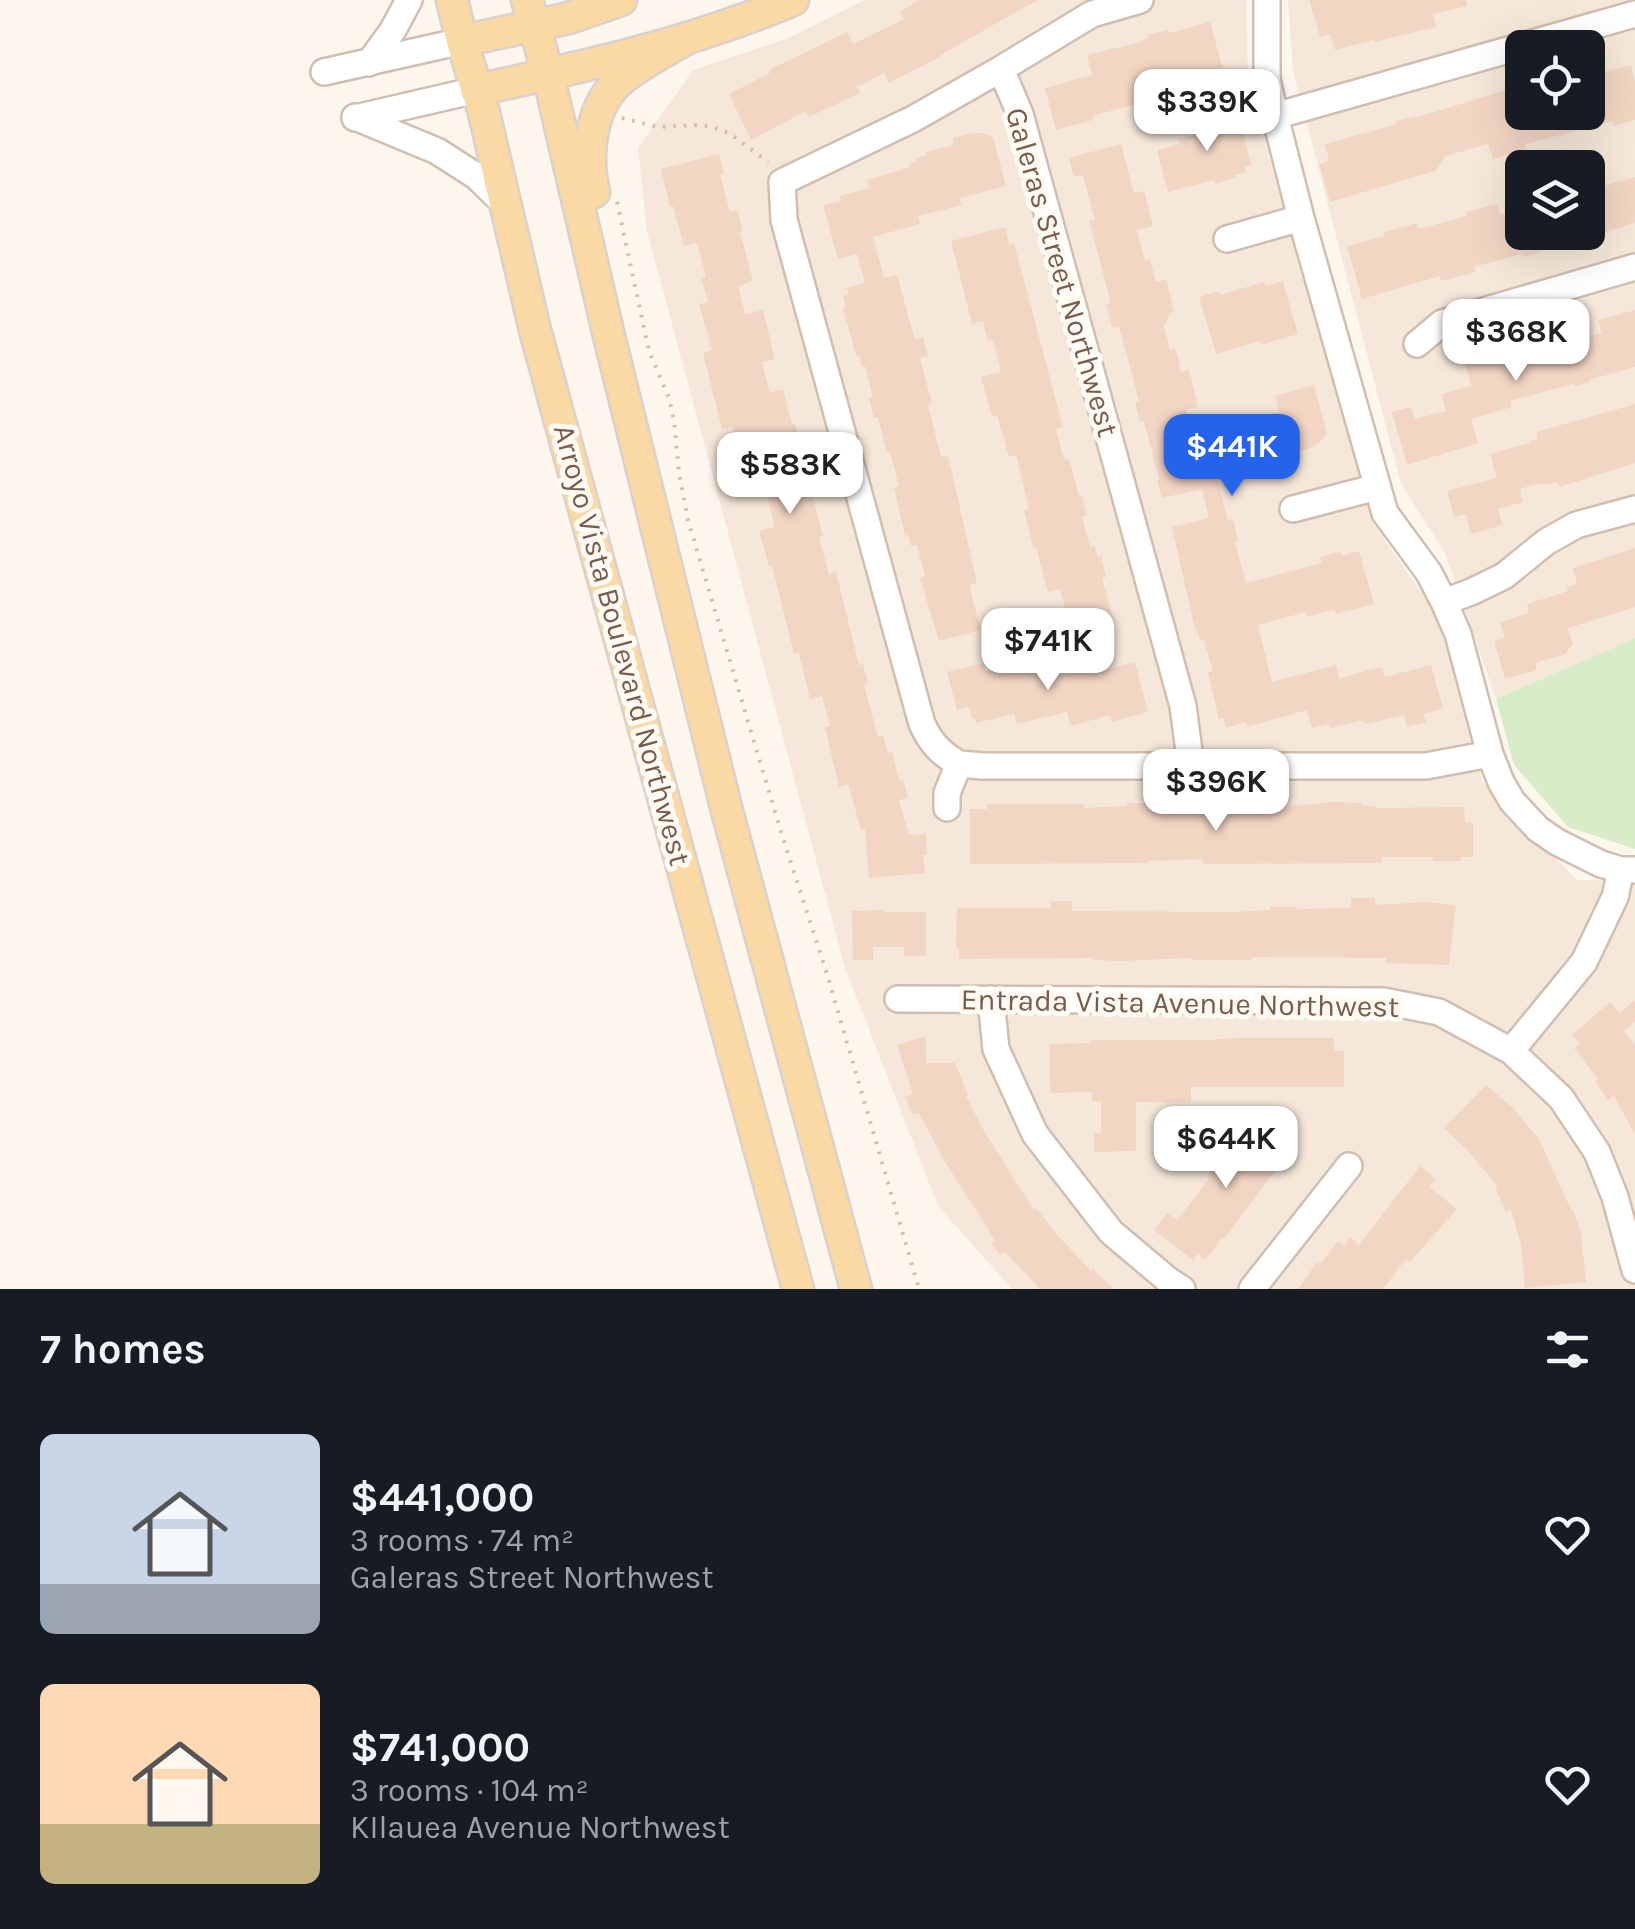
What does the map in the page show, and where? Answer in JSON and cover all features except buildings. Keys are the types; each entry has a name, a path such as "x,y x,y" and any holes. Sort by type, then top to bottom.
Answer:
{"main road":[{"name":"Arroyo Vista Boulevard Northwest","path":"452,0 484,113 535,330 798,1289"},
{"path":"462,41 530,12 569,18 621,0"},
{"path":"476,90 684,40 793,0"},
{"name":"Arroyo Vista Boulevard Northwest","path":"530,12 727,811 856,1289"},
{"path":"610,336 618,301 588,156 596,116 620,79 684,40"}],"street":[{"path":"368,62 393,30 409,0"},
{"path":"1140,0 1092,14 913,118 775,172 784,220 930,742 959,764 983,766 1426,766 1490,754"},
{"path":"1267,0 1267,79 1275,116 1386,513 1429,573 1444,602 1458,634 1490,754 1512,801 1538,830 1580,855 1628,870 1584,962 1511,1050"},
{"path":"1275,116 1635,14"},
{"path":"324,72 462,41"},
{"name":"Galeras Street Northwest","path":"1001,69 1020,114 1183,706 1191,766"},
{"path":"476,90 351,119 437,152 476,176 506,206"},
{"path":"1227,238 1301,218"},
{"path":"1417,344 1442,323 1635,268"},
{"path":"1293,508 1377,486"},
{"path":"1444,602 1504,576 1546,542 1576,525 1635,508"},
{"path":"947,808 947,793 959,764"},
{"name":"Entrada Vista Avenue Northwest","path":"898,999 1384,1001 1439,1012 1511,1050 1562,1098 1596,1152 1615,1197 1635,1270"},
{"path":"991,999 996,1049 1035,1134 1110,1232 1182,1289"},
{"path":"1252,1289 1349,1166"}],"path":[{"path":"612,114 658,127 713,127 729,133 775,172"},
{"path":"614,194 649,351 672,409 688,520 780,832 828,974 919,1289"}],"shaded area":[{"path":"865,0 1246,0 1248,77 1300,271 1385,541 1438,616 1482,781 1577,880 1635,881 1635,1289 1012,1289 938,1206 845,968 647,231 638,148 693,70 789,38"},
{"path":"1288,0 1635,0 1635,638 1496,699 1445,553 1401,484 1293,71"}],"green space":[{"path":"1635,638 1635,849 1568,827 1514,765 1496,699"}]}
